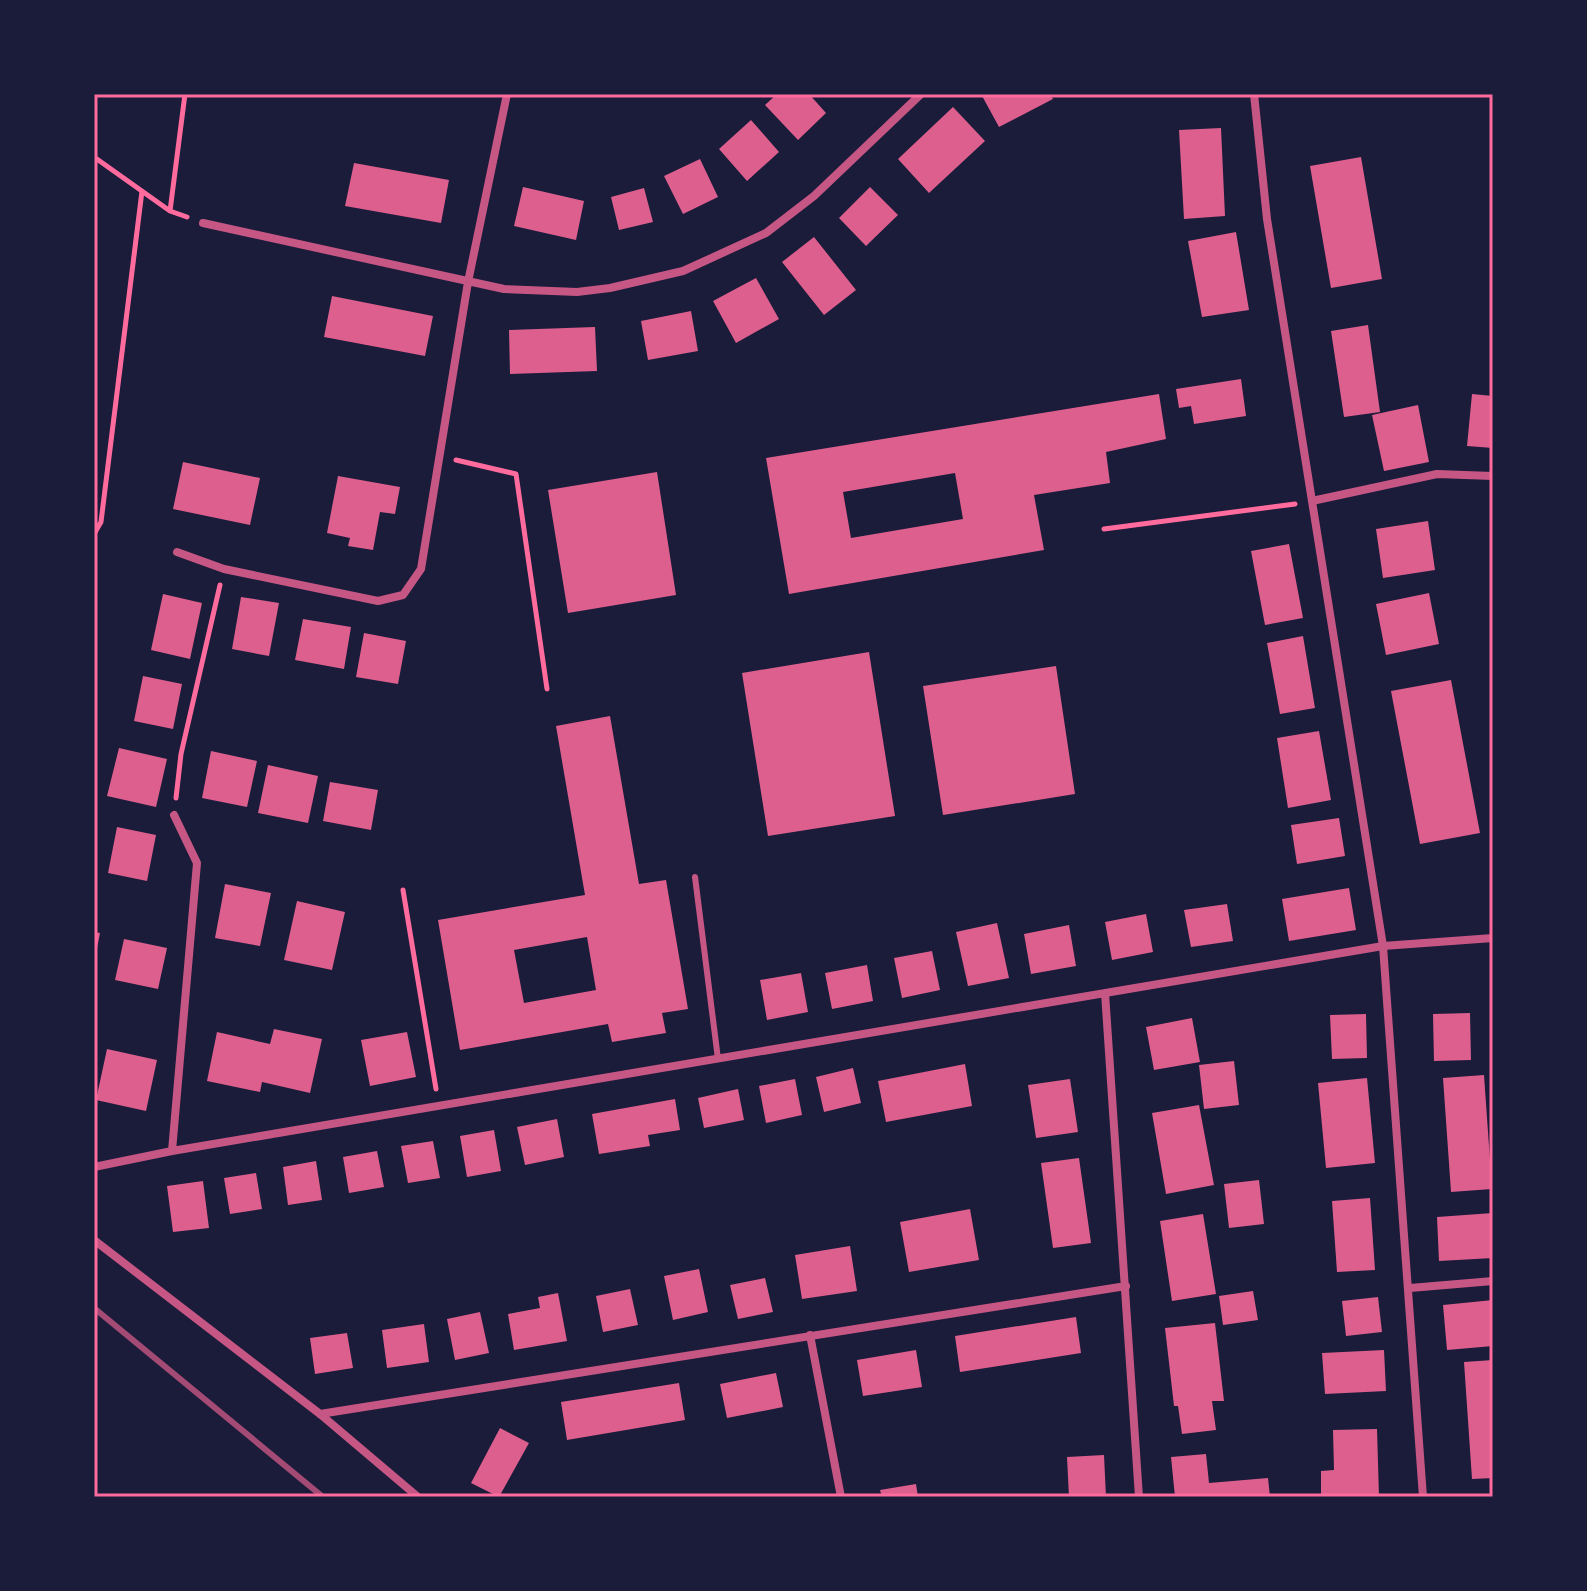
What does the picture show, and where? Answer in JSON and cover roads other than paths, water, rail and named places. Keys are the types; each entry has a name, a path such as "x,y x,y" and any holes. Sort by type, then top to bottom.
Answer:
{"street":[{"path":"177,552 224,569 378,601 403,595 421,569 468,282 507,94"},
{"path":"203,223 504,289 577,292 650,281 710,261 740,247 789,216 921,94"},
{"path":"1254,94 1261,179 1383,946 1423,1497"},
{"path":"1312,501 1437,474 1493,476"},
{"path":"172,1151 197,863 174,815"},
{"path":"94,1167 172,1151 1383,946 1493,938"},
{"path":"1105,993 1139,1497"},
{"path":"94,1240 320,1414 418,1497"},
{"path":"1410,1288 1493,1281"},
{"path":"320,1414 1126,1286"},
{"path":"810,1335 841,1497"}],"lane":[{"path":"695,877 718,1059"}],"railway":[{"path":"94,1308 323,1497"}]}
